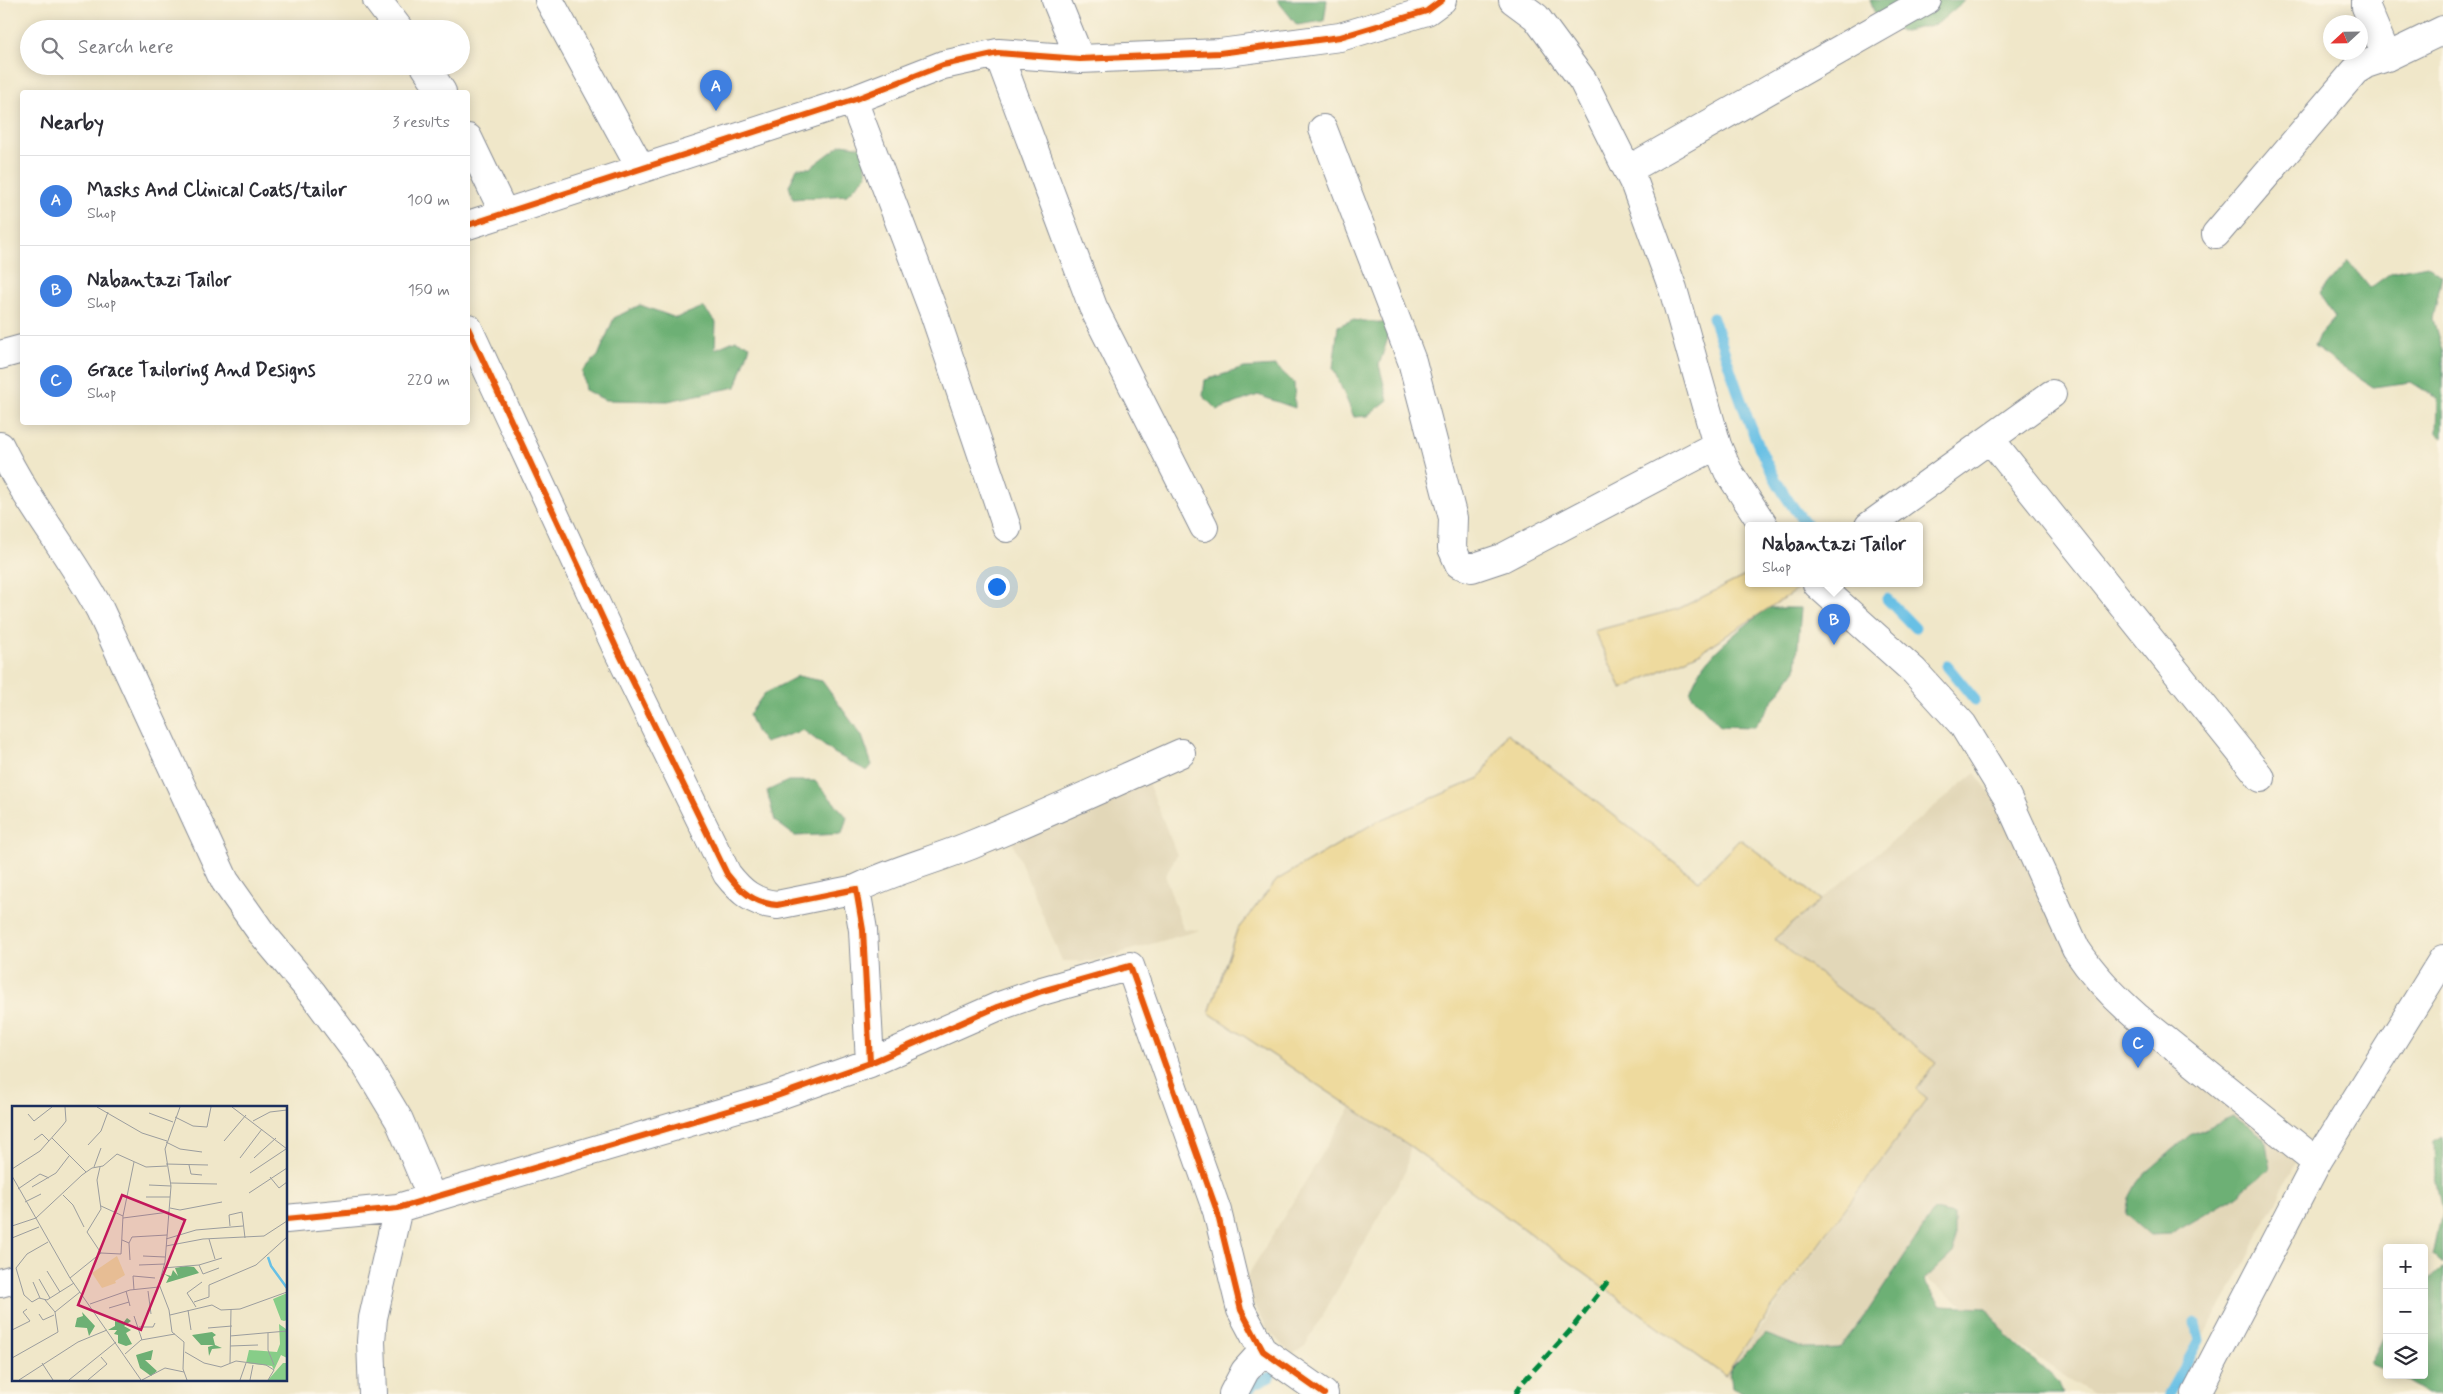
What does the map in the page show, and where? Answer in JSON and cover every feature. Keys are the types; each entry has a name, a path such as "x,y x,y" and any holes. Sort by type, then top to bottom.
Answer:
{"street":[{"path":"377,0 392,20"},
{"path":"549,0 640,167"},
{"path":"1056,0 1080,59"},
{"path":"470,223 640,167 853,100 943,65 998,53 1080,59 1220,53 1340,37 1427,11 1442,0"},
{"path":"1513,0 1536,17 1583,81 1628,170 1673,289 1717,445 1728,471 1761,522"},
{"path":"1628,170 1927,0"},
{"path":"2366,0 2366,6 2387,57"},
{"path":"2216,234 2355,71 2366,64 2387,57 2443,30"},
{"path":"998,53 1093,307 1204,527"},
{"path":"431,75 441,90"},
{"path":"853,100 934,313 1007,528"},
{"path":"1323,128 1412,361 1453,518 1452,548 1459,564 1472,568 1502,558 1717,445"},
{"path":"470,142 504,212"},
{"path":"470,332 617,649 727,874 738,887 754,899 765,904 777,905 856,889 880,877 915,867 975,844 1181,753"},
{"path":"0,355 20,350"},
{"path":"1875,522 2052,394"},
{"path":"1990,439 2261,778"},
{"path":"0,446 29,496 81,575 100,610 225,881 261,932 313,994 366,1065 398,1120 432,1198"},
{"path":"1820,587 1914,671 1963,725 2007,797 2076,948 2088,968 2112,995 2138,1018 2317,1162"},
{"path":"856,889 863,930 870,1064"},
{"path":"2196,1394 2317,1162 2443,959"},
{"path":"288,1219 398,1208 771,1098 870,1064 1015,1000 1074,980 1130,966 1217,1211 1242,1310 1263,1351 1324,1394"},
{"path":"373,1394 371,1341 374,1318 398,1208"},
{"path":"1233,1394 1245,1371 1263,1351"}],"shaded area":[{"path":"1975,773 2020,833 2099,972 2289,1147 2296,1163 2234,1283 2169,1394 2093,1394 2061,1374 1912,1269 1831,1372 1750,1394 1725,1376 1927,1098 1774,938"},
{"path":"1147,780 1177,855 1165,875 1183,929 1200,930 1092,961 1062,961 1012,841"},
{"path":"1351,1107 1410,1146 1406,1170 1305,1346 1292,1355 1268,1330 1249,1297 1245,1280"}],"green space":[{"path":"1277,0 1327,0 1324,21 1297,25"},
{"path":"1870,0 1965,0 1937,24 1901,32 1876,17"},
{"path":"842,144 863,147 867,175 847,195 793,199 789,186 797,168 810,168"},
{"path":"2348,261 2370,288 2392,272 2427,265 2442,276 2433,319 2443,354 2443,438 2437,433 2438,399 2411,382 2373,387 2314,347 2319,335 2335,317 2319,294"},
{"path":"640,305 676,318 703,307 716,322 715,349 736,340 750,346 736,387 668,401 605,400 585,390 582,371 598,356 614,318"},
{"path":"1352,320 1387,323 1388,338 1379,365 1388,400 1368,416 1354,417 1333,368 1338,326"},
{"path":"1276,366 1294,383 1295,408 1258,395 1217,410 1203,396 1205,380 1244,368"},
{"path":"1768,608 1801,608 1796,669 1754,727 1720,726 1690,693 1695,680 1703,667 1722,645"},
{"path":"798,676 822,681 862,736 872,765 867,771 834,753 803,730 765,743 756,731 749,715 764,694"},
{"path":"788,781 815,781 847,817 842,834 795,836 775,821 767,791"},
{"path":"2233,1116 2265,1138 2270,1169 2232,1199 2171,1234 2150,1235 2126,1214 2129,1198 2139,1179 2190,1135"},
{"path":"2443,1136 2443,1264 2433,1255 2442,1212 2435,1176 2434,1141"},
{"path":"1934,1211 1954,1215 1954,1252 1924,1280 1941,1306 1986,1308 2008,1337 2059,1383 2063,1394 1744,1394 1732,1388 1730,1369 1765,1334 1805,1349 1840,1348 1868,1311"},
{"path":"2443,1267 2443,1394 2427,1394 2402,1379 2428,1379 2428,1280"},
{"path":"2383,1338 2383,1369 2370,1364"}],"sand":[{"path":"1745,576 1745,587 1801,587 1701,652 1622,689 1594,631 1678,609"},
{"path":"1507,733 1699,881 1740,839 1821,900 1774,939 1936,1063 1916,1089 1927,1098 1760,1324 1725,1376 1410,1146 1209,1013 1237,930 1277,880 1376,822 1480,778"}],"waterway":[{"path":"1713,318 1741,400 1762,453 1775,479 1805,522"},
{"path":"1887,599 1915,628"},
{"path":"1947,666 1975,700"},
{"path":"2169,1394 2199,1340 2195,1323"},
{"path":"1245,1394 1254,1384 1270,1377"}],"marked path":[{"path":"1516,1394 1521,1384 1569,1332 1609,1280"}],"cycle path":[{"path":"470,224 853,100 943,65 998,53 1080,59 1220,53 1340,37 1427,11 1442,0"},
{"path":"470,332 617,649 727,874 749,896 761,902 777,905 856,889 863,930 870,1063"},
{"path":"288,1219 398,1208 771,1098 870,1063 997,1007 1042,991 1130,966 1217,1211 1241,1310 1263,1351 1324,1394"}],"place":[{"name":"Masks And Clinical Coats/tailor","path":"716,111"},
{"name":"Nabantazi Tailor","path":"1834,645"},
{"name":"Grace Tailoring And Designs","path":"2138,1068"}]}
